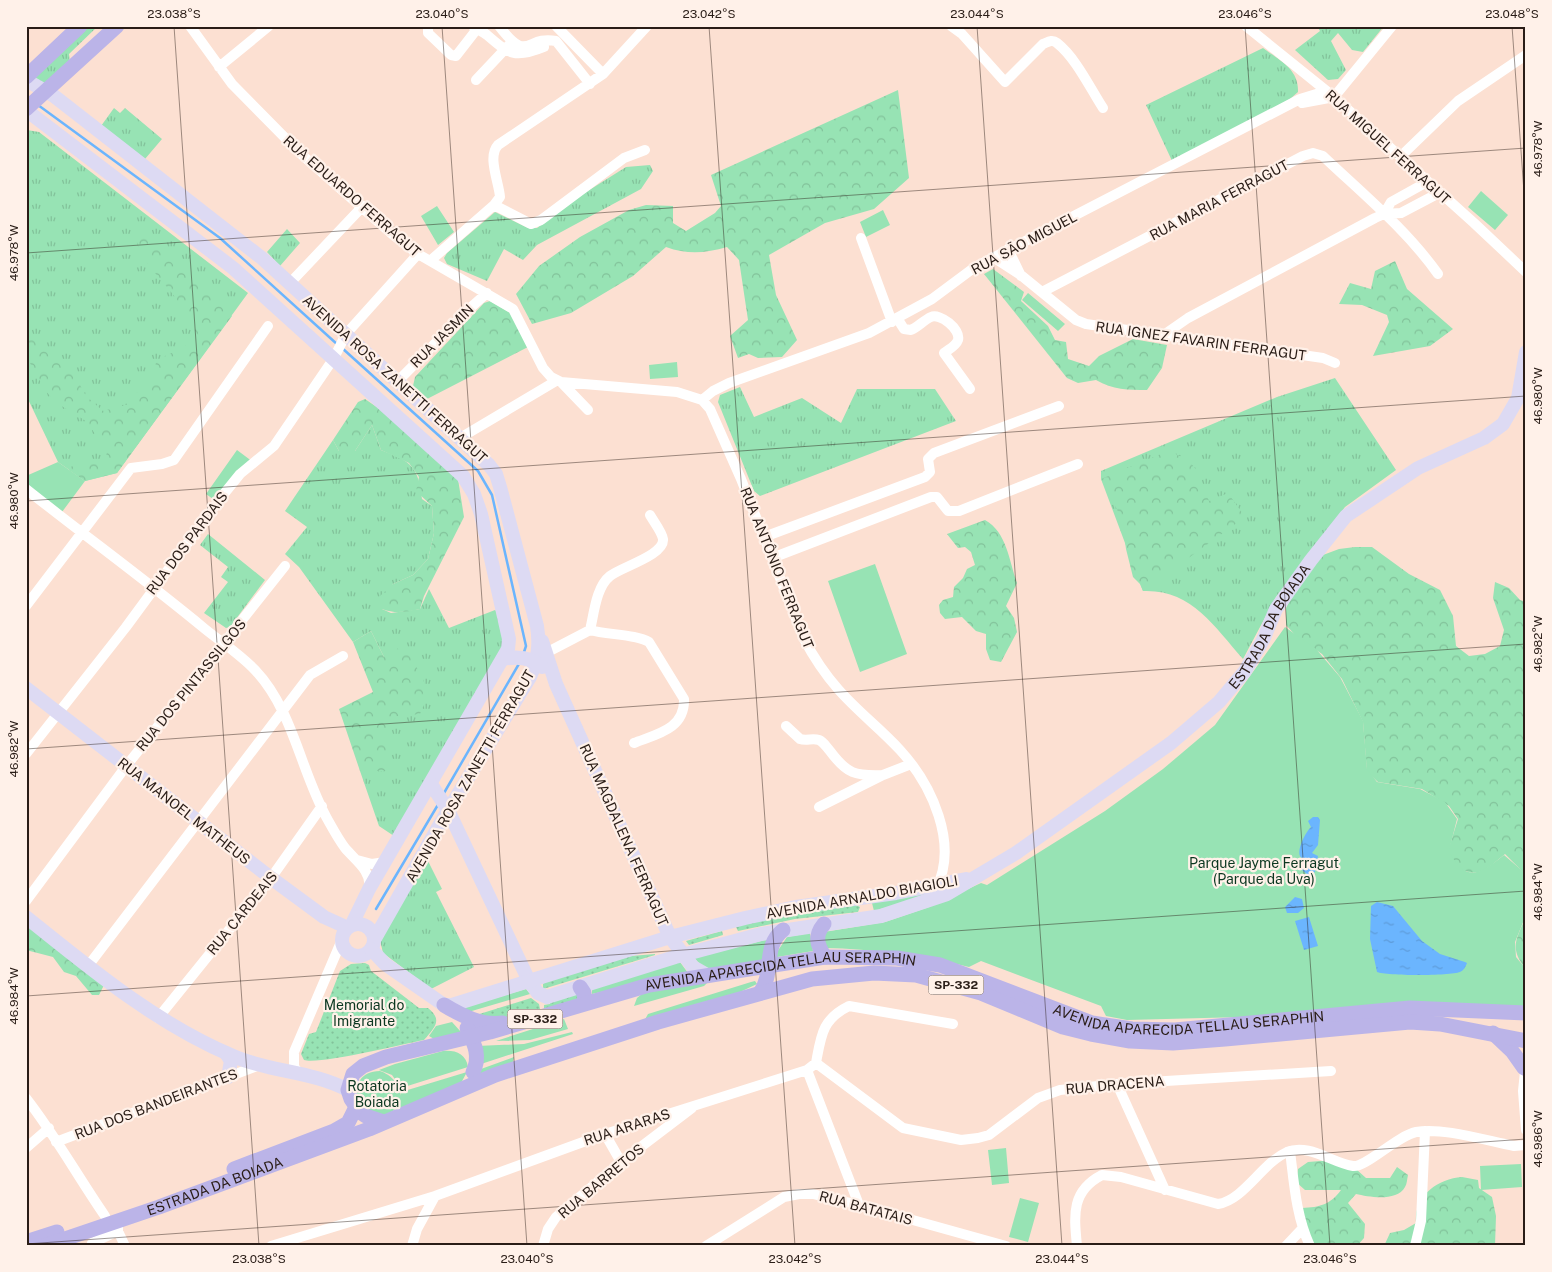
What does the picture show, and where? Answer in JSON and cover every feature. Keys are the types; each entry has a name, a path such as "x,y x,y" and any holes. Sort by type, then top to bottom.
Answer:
{"main road":[{"path":"26,78 80,26"},
{"path":"26,110 117,26"},
{"name":"AVENIDA ROSA ZANETTI FERRAGUT","path":"26,78 239,240 290,283 398,381 496,474 537,626 541,656 517,699 448,810 373,944"},
{"name":"AVENIDA ROSA ZANETTI FERRAGUT","path":"26,110 233,268 463,476 474,494 481,514 509,639 503,658 349,926"},
{"name":"ESTRADA DA BOIADA","path":"974,878 1016,853 1171,743 1219,702 1245,671 1259,648 1276,609 1310,560 1346,516 1418,468 1484,438 1503,424 1518,398 1526,352"},
{"path":"503,658 541,656"},
{"name":"RUA MAGDALENA FERRAGUT","path":"541,656 556,684 670,937 693,967 707,975"},
{"name":"RUA MANOEL MATHEUS","path":"26,688 271,878 324,917 349,926"},
{"path":"431,784 448,810 529,981"},
{"path":"430,843 442,835 451,834 461,838"},
{"name":"AVENIDA ARNALDO BIAGIOLI","path":"450,1009 462,1003 529,981 670,937 724,923 796,907 868,897 974,878"},
{"name":"AVENIDA ARNALDO BIAGIOLI","path":"529,981 542,996 553,996 681,952 783,930 871,918 947,894 974,878"},
{"path":"868,897 866,903 871,918"},
{"path":"26,916 88,966 158,1018 226,1053 257,1066 299,1073 333,1082 348,1090 356,1107 366,1116 384,1122"},
{"path":"373,944 361,956 352,955 345,950 341,942 349,926 358,923 367,926 373,944 385,964 450,1009 488,1024 544,1016"},
{"path":"724,923 729,928 731,942"},
{"path":"824,924 819,930 817,938 818,944 825,956"},
{"path":"760,993 768,979 770,948 776,936 783,930"},
{"path":"649,944 681,952"},
{"name":"AVENIDA APARECIDA TELLAU SERAPHIN","path":"348,1090 353,1074 363,1066 386,1056 472,1037 649,985 825,956 897,958 940,965 1092,1023 1132,1029 1175,1030 1410,1008 1526,1013"},
{"name":"AVENIDA APARECIDA TELLAU SERAPHIN","path":"384,1122 510,1070 658,1022 812,979 854,974 894,973 938,979 981,993 1063,1027 1130,1041 1173,1043 1410,1022 1493,1033 1526,1041"},
{"path":"580,987 584,993 585,1003"},
{"path":"450,1009 472,1037 477,1054 473,1072 458,1090"},
{"path":"1493,1033 1525,1064"},
{"path":"452,1041 468,1052 472,1061 473,1072"},
{"path":"226,1053 231,1066 228,1077"},
{"name":"ESTRADA DA BOIADA","path":"26,1242 105,1216 334,1130 348,1122 356,1107"},
{"name":"ESTRADA DA BOIADA","path":"44,1246 92,1238 384,1122"}],"street":[{"name":"RUA EDUARDO FERRAGUT","path":"190,26 232,84 301,154 418,254 513,309 543,368 588,410"},
{"path":"219,67 270,26"},
{"path":"428,26 428,33 451,55 456,56 475,28 508,46 521,47 551,40 556,41 590,84"},
{"path":"499,26 508,46"},
{"path":"556,26 603,74"},
{"path":"430,261 494,205 500,197 493,158 495,148 603,74 648,26"},
{"path":"950,26 962,34 1006,82 1042,44 1050,41 1057,43 1075,63 1103,108"},
{"name":"RUA MIGUEL FERRAGUT","path":"1246,26 1330,94 1526,272"},
{"path":"1330,94 1392,26"},
{"path":"476,80 508,46"},
{"path":"1400,157 1458,102 1526,55"},
{"name":"RUA SÃO MIGUEL","path":"1291,104 1305,89 1303,76 1297,68"},
{"name":"RUA SÃO MIGUEL","path":"702,400 713,390 729,383 869,333 932,299 975,266 1291,104 1330,94"},
{"path":"494,205 531,224 541,220 624,158 645,150"},
{"name":"RUA MARIA FERRAGUT","path":"1042,292 1303,156 1313,153 1323,156 1412,240 1438,274"},
{"path":"1384,214 1392,202 1427,182"},
{"path":"1165,334 1188,318 1384,214 1401,213 1439,192"},
{"path":"290,283 363,206"},
{"path":"862,238 894,320 904,329 911,330 932,317 940,317 958,333 955,345 944,353 970,389"},
{"name":"RUA IGNEZ FAVARIN FERRAGUT","path":"1008,250 1022,276"},
{"name":"RUA DOS PARDAIS","path":"26,754 126,627 240,474 274,446 334,358 346,334 418,254"},
{"name":"RUA IGNEZ FAVARIN FERRAGUT","path":"993,257 1022,276 1076,320 1086,324 1323,358 1335,363"},
{"name":"RUA JASMIN","path":"398,381 487,293"},
{"path":"26,606 130,468 162,464 174,460 268,326"},
{"path":"460,438 558,381 659,389 693,396 702,400"},
{"name":"RUA ANTÔNIO FERRAGUT","path":"702,400 710,409 764,537 804,639 817,663 839,691 871,720 911,764 943,827 945,861 938,884 930,900"},
{"path":"764,537 925,476 930,472 928,459 934,453 1058,406"},
{"path":"772,558 931,497 938,497 948,511 959,511 1078,464"},
{"path":"26,488 82,534 154,587 255,670 273,695 322,806 346,848 357,860 370,882 369,889"},
{"path":"590,630 602,586 610,576 657,552 663,543 663,537 650,515"},
{"name":"RUA DOS PINTASSILGOS","path":"26,901 126,765 224,645 285,566"},
{"path":"541,656 590,630 607,635 643,638 649,642 684,699 684,709 681,717 671,729 634,742"},
{"path":"88,966 310,675 343,656"},
{"path":"786,726 800,739 820,740 842,767 851,772 863,776 883,775"},
{"path":"819,807 883,775 911,764"},
{"name":"RUA CARDEAIS","path":"158,1018 271,878 322,806"},
{"path":"357,860 372,864 385,862"},
{"path":"299,1073 294,1067 294,1052 341,942"},
{"path":"816,1063 821,1037 830,1017 849,1006 953,1024"},
{"name":"RUA ARARAS","path":"271,1246 283,1244 436,1196 605,1134 806,1070 816,1063"},
{"name":"RUA DRACENA","path":"816,1063 898,1125 918,1133 961,1140 978,1138 989,1134 1049,1093 1060,1090 1117,1084 1331,1071"},
{"path":"1525,1064 1526,1130"},
{"name":"RUA DOS BANDEIRANTES","path":"56,1142 257,1066"},
{"path":"806,1070 859,1205"},
{"path":"1117,1084 1165,1190"},
{"path":"26,1098 49,1128 56,1142 105,1216"},
{"name":"RUA BARRETOS","path":"543,1246 548,1229 556,1218 621,1162 694,1106"},
{"path":"26,1148 49,1128"},
{"path":"1077,1246 1078,1197 1084,1186 1092,1179 1102,1175 1111,1175 1218,1204 1226,1203 1279,1156 1290,1151 1305,1150 1358,1166 1401,1137 1425,1131 1445,1132 1514,1146 1526,1145"},
{"path":"1415,1246 1421,1221 1425,1131"},
{"path":"605,1134 621,1162"},
{"path":"1290,1151 1297,1205 1302,1228 1310,1246"},
{"name":"RUA BATATAIS","path":"706,1246 784,1197 813,1194 1006,1246"},
{"path":"412,1246 417,1229 436,1196"},
{"path":"119,1226 125,1246"},
{"path":"1286,1246 1302,1228"},
{"path":"92,1238 112,1246"}],"green space":[{"path":"88,26 98,26 69,54 70,65 47,86 35,79 35,75"},
{"path":"1317,26 1384,26 1363,52 1352,50 1338,33 1331,41 1346,70 1338,79 1328,80 1295,50 1320,31"},
{"path":"1263,48 1292,71 1298,92 1290,99 1173,163 1146,105"},
{"path":"898,90 909,178 874,209 825,223 769,255 776,295 797,340 782,357 758,358 749,354 738,358 730,336 748,320 739,260 727,247 697,252 674,250 666,247 633,276 571,313 532,324 516,294 539,266 580,237 629,210 646,205 673,206 673,223 686,231 715,213 721,206 711,175"},
{"path":"114,108 120,113 125,108 162,139 145,159 101,126"},
{"path":"27,130 39,132 248,293 117,473 85,481 58,462 26,395"},
{"path":"650,165 653,171 641,189 537,245 523,260 504,249 487,281 447,264 444,258 447,253 495,212 528,228 537,228 575,199 626,167"},
{"path":"1481,191 1508,215 1495,230 1468,207"},
{"path":"437,206 454,232 438,245 421,216"},
{"path":"883,210 890,225 866,237 860,222"},
{"path":"287,229 300,243 280,266 267,252"},
{"path":"145,236 171,251 193,271 232,316 117,473 85,481 69,470 72,466 102,463 107,453 103,441 98,438 86,421 55,402 45,390 26,356 26,330 55,359 73,372 86,396 103,411 133,403 141,387 154,375 156,362 182,348 192,340 195,326 186,316 175,297 148,264 140,250 137,242"},
{"path":"1395,261 1407,289 1453,329 1430,346 1373,356 1389,322 1387,315 1362,305 1339,304 1350,283 1371,289 1375,271"},
{"path":"993,269 1024,292 1021,301 1048,326 1055,340 1066,342 1068,359 1089,366 1099,356 1133,339 1167,345 1162,368 1147,390 1115,388 1096,380 1078,383 1067,378 984,274"},
{"path":"1028,293 1065,324 1058,331 1022,300"},
{"path":"490,301 512,314 528,347 427,399 413,386 415,377 484,303"},
{"path":"677,362 678,377 650,379 649,365"},
{"path":"1335,378 1396,470 1345,507 1276,597 1243,659 1211,622 1188,603 1175,596 1160,592 1143,591 1101,479 1101,471 1277,397"},
{"path":"740,387 754,417 802,398 841,423 857,389 935,389 956,421 760,496 754,491 718,402 720,395"},
{"path":"365,399 381,410 458,479 464,517 424,596 420,609 401,612 387,611 382,609 380,596 393,584 413,575 428,559 434,533 432,506 416,491 419,477 409,463 381,450 372,425 355,451 348,455 339,451 333,440 358,402"},
{"path":"372,425 381,450 407,462 415,472 422,499 432,506 434,533 428,559 413,575 393,584 382,609 391,613 420,609 429,589 449,628 495,610 499,613 504,628 503,649 394,836 379,826 360,771 386,771 384,657 371,631 353,642 299,567 285,554 307,527 285,511 333,440 339,451 355,451"},
{"path":"237,450 253,462 228,482 213,499 206,494"},
{"path":"1168,451 1192,464 1209,501 1228,493 1245,517 1143,591 1140,584 1133,577 1126,549 1122,519 1101,479"},
{"path":"58,462 85,481 62,512 26,485 26,476"},
{"path":"985,520 992,525 1003,539 1017,583 1006,606 1014,618 1017,632 1001,662 990,660 986,649 986,634 976,631 962,617 945,619 940,613 939,605 943,600 953,597 954,587 963,578 967,569 975,565 971,552 965,547 958,548 947,534"},
{"path":"208,534 265,580 230,627 226,628 204,613 228,582 221,577 228,567 200,545"},
{"path":"1372,547 1409,574 1440,590 1453,616 1456,646 1469,656 1485,654 1500,646 1504,630 1493,598 1495,582 1509,588 1520,600 1526,602 1526,875 1505,854 1482,871 1464,871 1455,867 1448,851 1458,819 1449,806 1422,789 1378,782 1367,772 1363,722 1342,679 1322,654 1297,637 1286,625 1286,608 1300,580 1323,555 1339,549"},
{"path":"875,564 907,654 860,672 828,581"},
{"name":"Parque Jayme Ferragut (Parque da Uva)","path":"1285,627 1316,649 1340,677 1363,721 1367,769 1377,782 1420,789 1445,802 1457,819 1449,851 1461,868 1474,873 1481,871 1504,855 1526,874 1526,915 1515,942 1516,957 1526,969 1526,1010 1127,1020 1106,1016 1101,1006 981,961 969,967 897,953 824,948 824,932 885,922 929,907 981,883 987,885 1105,811 1163,769 1215,725"},
{"path":"371,631 384,657 405,644 429,692 420,714 388,717 386,771 360,771 339,709 373,692 353,642"},
{"path":"427,859 442,889 436,892 474,967 431,989 383,953 380,940"},
{"path":"925,894 926,896 874,911 872,903"},
{"path":"854,904 860,907 858,912 795,919 738,931 735,925"},
{"path":"1526,917 1526,969 1517,956 1516,944"},
{"path":"26,921 105,983 99,995 92,995 76,976 64,972 53,957 26,950"},
{"path":"722,931 723,935 689,945 686,941"},
{"path":"810,933 813,951 777,957 777,952 787,937"},
{"path":"769,939 766,962 707,971 694,958"},
{"path":"655,954 543,989 543,984 546,981 631,956"},
{"path":"680,962 688,973 592,994 592,989"},
{"name":"Memorial do Imigrante","path":"365,963 369,965 371,971 419,1008 428,1008 433,1012 436,1024 424,1040 326,1060 304,1060 301,1054 309,1034 316,1032 340,971 351,964"},
{"path":"755,981 757,984 721,1001 642,1025 648,1014"},
{"path":"707,983 704,986 634,1006 637,998 643,993"},
{"path":"526,989 530,994 465,1013 459,1009"},
{"path":"574,993 581,998 544,1009 544,1005 550,1004 550,1001"},
{"path":"531,998 539,1004 540,1009 501,1021 473,1016"},
{"path":"564,1019 568,1029 530,1040 496,1041"},
{"path":"452,1022 461,1032 434,1039 429,1036 436,1026"},
{"path":"572,1032 573,1034 481,1064 477,1046 524,1044"},
{"path":"443,1051 452,1051 460,1054 465,1059 468,1067 401,1088 392,1075 379,1070 395,1064"},
{"path":"514,1057 512,1066 476,1080 481,1069"},
{"name":"Rotatoria Boiada","path":"380,1071 396,1082 401,1094 398,1105 393,1111 378,1117 355,1101 360,1080 368,1074"},
{"path":"467,1072 461,1083 394,1112 400,1104 401,1092"},
{"path":"1006,1148 1009,1183 992,1185 988,1150"},
{"path":"1333,1160 1356,1169 1366,1178 1390,1178 1397,1167 1408,1175 1405,1187 1396,1195 1382,1197 1356,1194 1348,1203 1365,1224 1364,1238 1357,1246 1314,1246 1306,1228 1302,1208 1314,1207 1329,1202 1341,1190 1305,1190 1296,1182 1298,1169 1308,1162"},
{"path":"1521,1164 1522,1187 1481,1190 1480,1166"},
{"path":"1462,1177 1478,1180 1479,1188 1492,1197 1496,1216 1495,1246 1384,1246 1390,1233 1404,1230 1416,1223 1416,1213 1419,1205 1429,1191 1444,1181"},
{"path":"1020,1198 1039,1203 1028,1242 1009,1237"}],"water":[{"path":"1313,817 1318,817 1320,820 1318,845 1312,853 1318,856 1315,872 1308,875 1302,870 1307,861 1300,857 1299,853 1302,840 1311,827 1308,821"},
{"path":"1295,897 1302,899 1304,908 1298,913 1287,913 1285,907"},
{"path":"1377,902 1393,906 1422,941 1440,954 1467,963 1464,969 1460,972 1432,975 1377,972 1370,939 1371,906"},
{"path":"1309,917 1318,946 1304,950 1295,921"}],"waterway":[{"path":"38,105 220,238 338,345"},
{"path":"342,348 478,471 492,495 526,646 524,652"},
{"path":"444,793 520,662"},
{"path":"376,909 439,803"}]}
